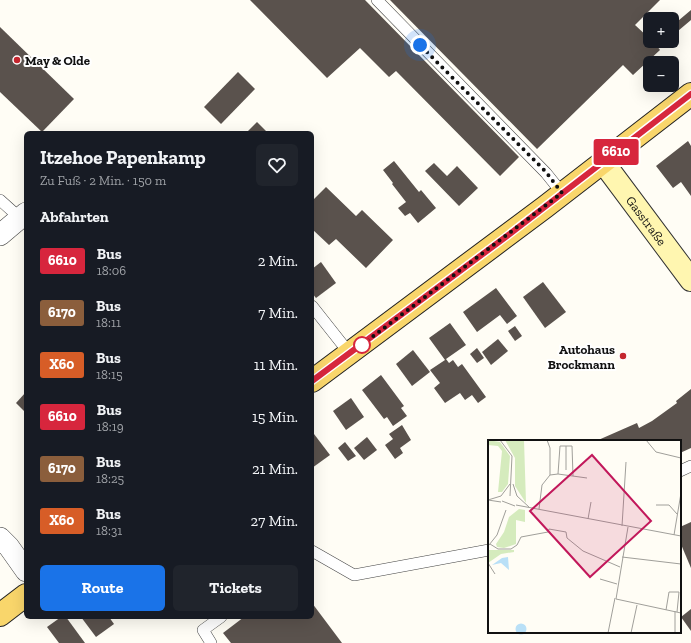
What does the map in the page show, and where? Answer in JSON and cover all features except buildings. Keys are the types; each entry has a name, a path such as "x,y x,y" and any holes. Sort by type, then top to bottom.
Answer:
{"main road":[{"path":"314,380 350,354 691,94"},
{"path":"0,615 24,597"}],"street":[{"name":"Gasstraße","path":"603,162 691,280"},
{"path":"0,235 23,216"},
{"path":"0,538 9,547 24,568"}],"lane":[{"path":"376,0 546,172 562,193"},
{"path":"0,200 23,216"},
{"path":"314,309 350,354"},
{"path":"681,471 691,466"},
{"path":"314,552 354,575 488,550"},
{"path":"211,643 204,630 218,619"}],"bus line":[{"name":"6610","path":"314,380 368,341 507,236 691,94"}],"place":[{"name":"May & Olde","path":"17,60"},
{"name":"Autohaus Brockmann","path":"623,356"}],"route":[{"path":"362,345 359,347 562,193 546,172 420,45"}]}
